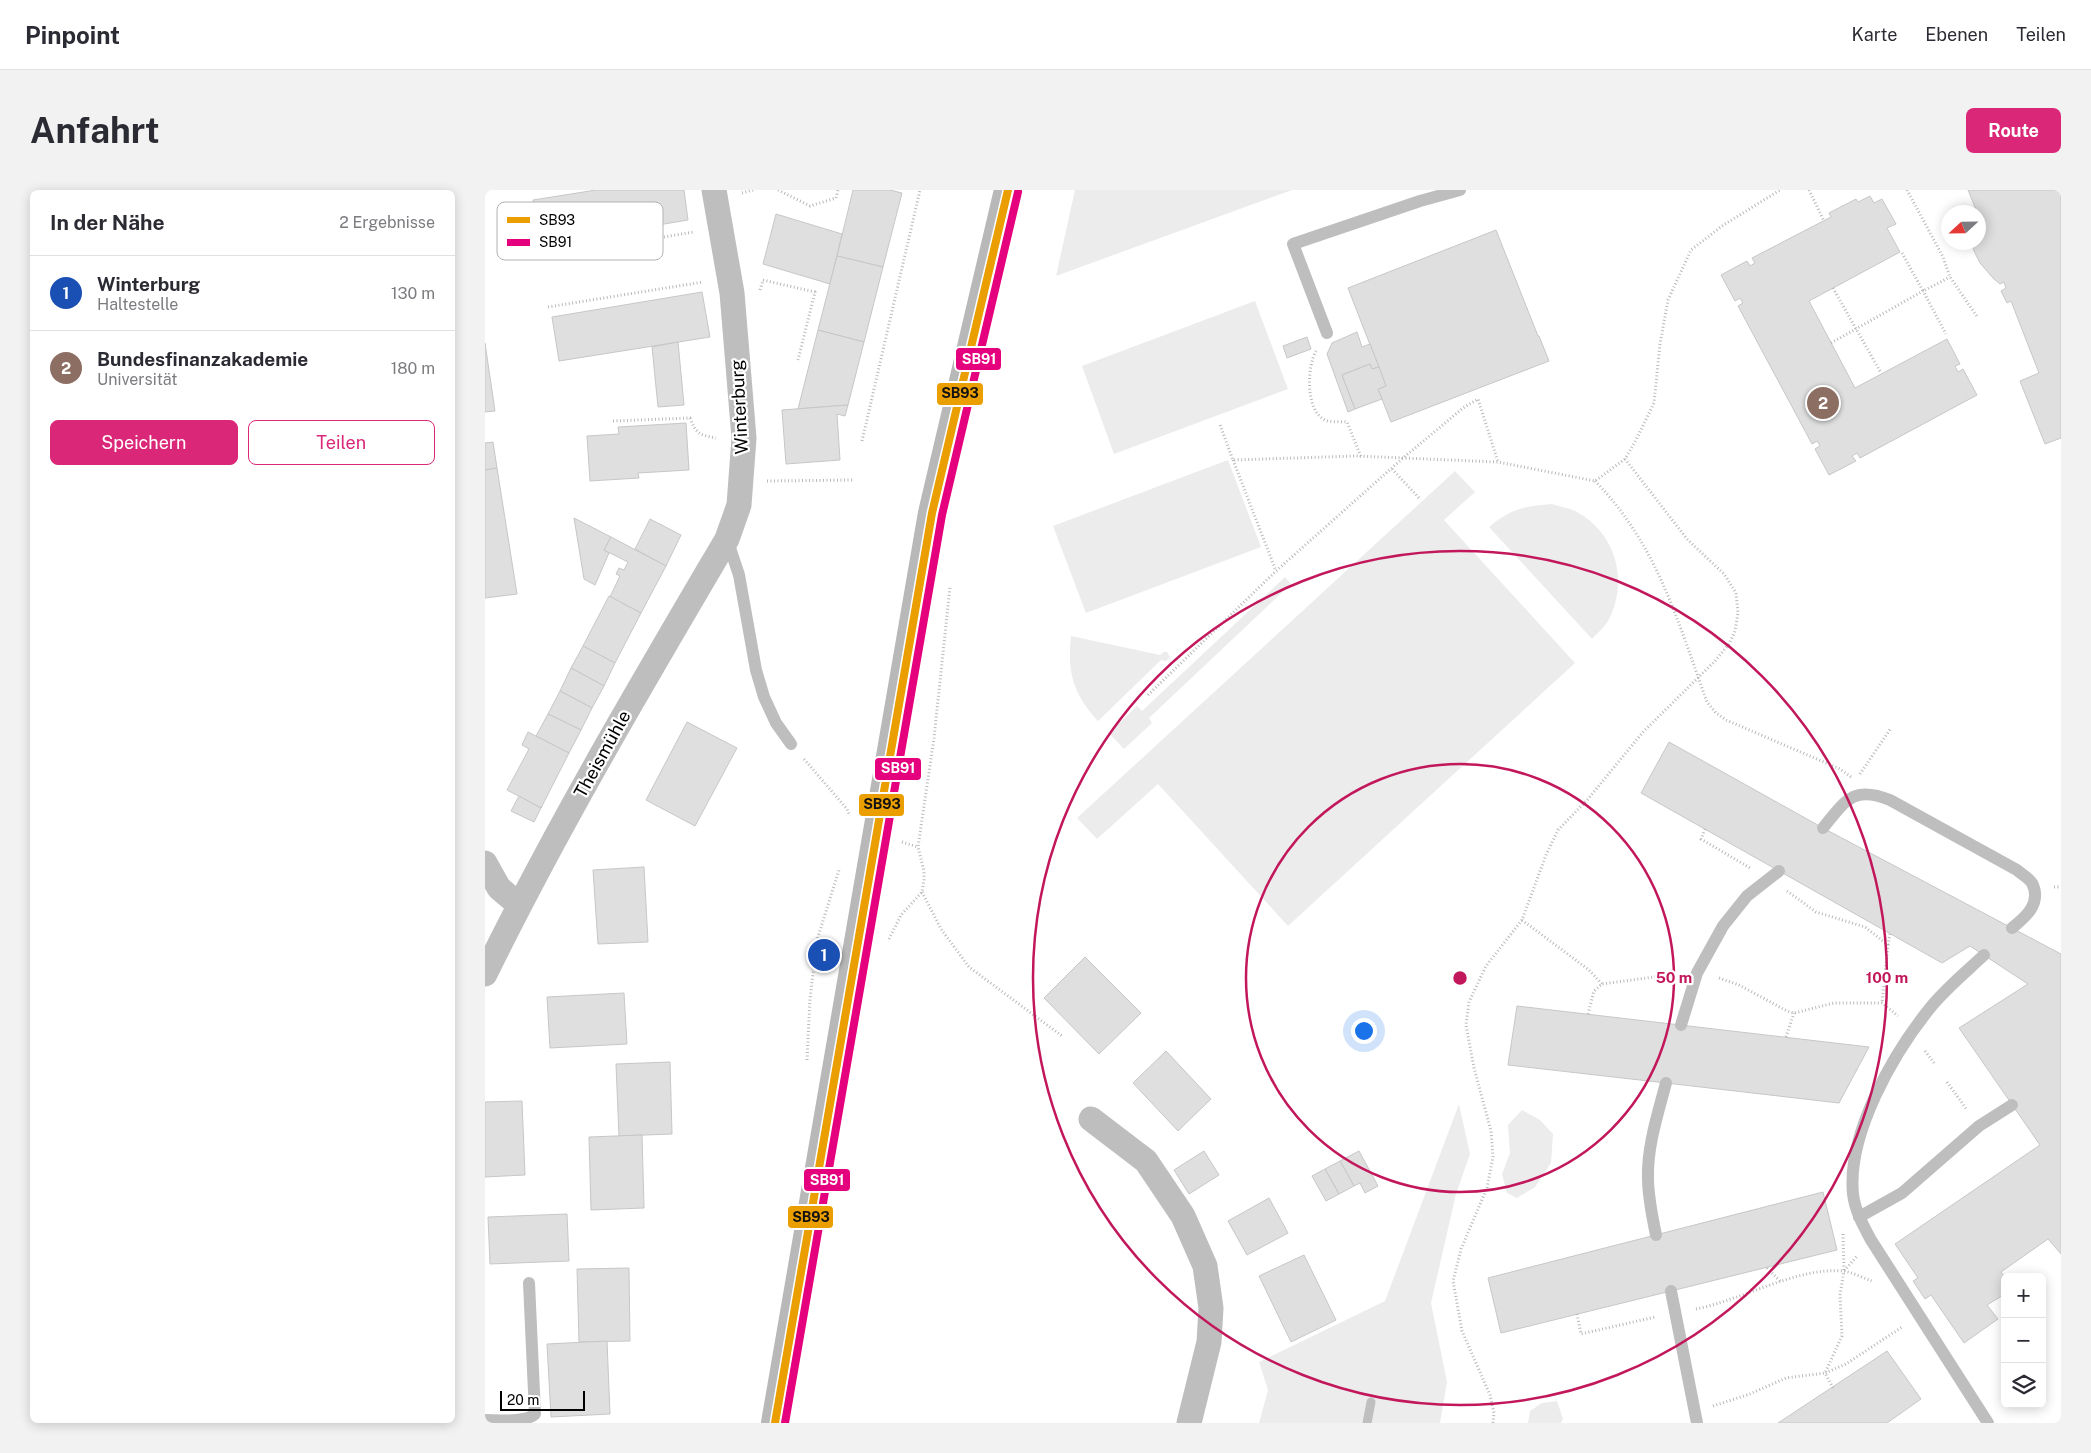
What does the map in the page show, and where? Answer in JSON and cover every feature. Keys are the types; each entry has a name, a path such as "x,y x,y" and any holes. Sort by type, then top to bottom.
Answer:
{"main road":[{"path":"775,1423 932,513 1008,190"}],"street":[{"name":"Winterburg","path":"714,190 732,293 744,438 739,505 727,539"},
{"name":"Theismühle","path":"485,974 519,904 616,729 727,539"},
{"path":"485,863 499,888 519,904"},
{"path":"1091,1119 1146,1161 1183,1216 1205,1266 1211,1308 1209,1342 1189,1423"}],"lane":[{"path":"1327,333 1293,244 1420,201 1460,190"},
{"path":"727,539 739,575 764,697 791,744"},
{"path":"1823,828 1845,802 1855,796 1863,793 1876,794 1890,800 2017,870 2031,882 2034,890 2034,904 2026,917 2012,928"},
{"path":"1681,1025 1697,973 1723,926 1747,896 1774,875"},
{"path":"1984,955 1930,1008 1889,1068 1869,1109 1853,1162 1853,1194 1859,1217 1871,1240 1988,1423"},
{"path":"1657,1235 1651,1208 1648,1176 1654,1126 1666,1083"},
{"path":"1859,1217 1902,1193 1979,1126 2012,1105"},
{"path":"485,1420 523,1420 530,1419 535,1414 529,1283"},
{"path":"1671,1291 1695,1417"}],"path":[{"path":"778,190 810,206 836,198 838,190"},
{"path":"862,441 920,190"},
{"path":"1595,481 1625,459 1654,403 1660,344 1668,300 1691,250 1722,226 1781,190"},
{"path":"1809,190 1823,221"},
{"path":"1907,190 1943,257 1951,277 1978,318"},
{"path":"663,237 695,232"},
{"path":"1902,253 1946,334"},
{"path":"1831,343 1951,277"},
{"path":"759,296 763,280 815,292 798,360"},
{"path":"548,307 704,282"},
{"path":"1833,288 1881,373"},
{"path":"1327,333 1313,358 1309,372 1310,389 1315,409 1318,415 1326,421 1347,422 1361,457"},
{"path":"1148,695 1276,571 1403,458 1463,408 1478,399 1498,462"},
{"path":"613,422 690,418 695,430 702,435 721,439"},
{"path":"1220,425 1276,571"},
{"path":"1233,460 1361,457 1498,462 1595,481 1614,501 1631,524 1655,565 1676,612 1707,702 1716,713 1726,720 1840,769 1855,781 1891,728"},
{"path":"1493,1423 1494,1413 1490,1395 1462,1331 1453,1281 1461,1249 1487,1188 1493,1157 1491,1131 1474,1068 1466,1025 1469,1002 1486,966 1522,920 1558,830 1587,799 1643,732 1724,650 1735,631 1738,613 1736,593 1724,574 1687,538 1625,459"},
{"path":"1392,469 1420,499"},
{"path":"764,481 851,480"},
{"path":"951,579 934,738 918,847 924,870 922,892 941,929 969,967 1063,1036"},
{"path":"791,744 847,809 852,822"},
{"path":"1705,829 1701,839 1774,875 1816,912 1865,927 1888,944"},
{"path":"1522,920 1589,970 1602,984"},
{"path":"1882,1003 1890,934"},
{"path":"1588,1014 1594,991 1602,984 1663,975 1697,973"},
{"path":"1739,985 1794,1013 1834,1003 1882,1003 1902,1019 1912,1034"},
{"path":"1786,1037 1794,1013"},
{"path":"1947,1082 1970,1113"},
{"path":"1825,1373 1842,1336 1840,1295 1844,1271 1871,1240"},
{"path":"1767,1268 1781,1282"},
{"path":"1717,1305 1781,1282 1815,1273 1844,1271 1905,1294"},
{"path":"1577,1314 1581,1334 1675,1312"},
{"path":"1695,1417 1786,1378 1825,1373 1846,1364 1919,1316"},
{"path":"1825,1373 1833,1388"}],"shaded area":[{"path":"1075,190 1292,190 1056,276"},
{"path":"1255,301 1288,389 1114,454 1082,366"},
{"path":"1228,460 1261,547 1086,613 1053,526"},
{"path":"1455,471 1475,492 1444,520 1575,663 1288,926 1158,784 1097,839 1077,818"},
{"path":"1552,504 1574,511 1591,521 1610,546 1615,560 1618,591 1614,606 1606,624 1592,639 1489,527 1511,512"},
{"path":"1285,577 1291,584 1149,718 1152,723 1124,749 1109,733 1137,706 1142,711"},
{"path":"1071,636 1160,655 1167,652 1170,657 1166,661 1161,660 1098,721 1077,692 1071,672"},
{"path":"1459,1104 1470,1154 1456,1194 1431,1303 1447,1382 1440,1423 1259,1423 1268,1390 1259,1362 1385,1301"},
{"path":"1522,1110 1540,1120 1553,1134 1551,1163 1535,1187 1517,1198 1507,1193 1502,1174 1510,1153 1508,1125"},
{"path":"1557,1401 1563,1419 1561,1423 1528,1423 1530,1411 1542,1403"}],"building":[{"path":"596,190 684,190 688,220 663,224 663,202 533,202 533,200"},
{"path":"853,190 890,190 902,193 883,267 837,256"},
{"path":"1968,190 2061,190 2061,438 2045,444 2020,381 2039,373 2011,301 2007,303 2001,291 2006,288 2004,282 2000,284 1993,278 1980,263 1974,251 1986,250 1986,205 1974,205"},
{"path":"1870,196 1874,203 1882,199 1896,224 1887,228 1900,252 1809,301 1855,388 1947,339 1960,364 1955,366 1958,372 1963,369 1977,395 1860,458 1857,453 1852,456 1856,461 1829,475 1815,449 1820,446 1819,444 1817,441 1812,444 1738,306 1743,303 1740,298 1735,301 1721,275 1747,261 1750,266 1755,263 1752,258 1831,217 1829,213 1856,199 1858,202"},
{"path":"776,214 842,234 830,284 763,264"},
{"path":"1496,230 1549,361 1391,422 1378,389 1386,386 1348,288"},
{"path":"837,256 883,267 864,342 818,330"},
{"path":"702,292 710,337 559,361 552,317"},
{"path":"818,330 864,342 848,405 798,409"},
{"path":"1357,332 1362,347 1370,344 1379,367 1372,369 1370,364 1342,375 1355,409 1348,412 1327,354 1332,343"},
{"path":"1307,337 1311,349 1287,358 1283,346"},
{"path":"678,342 684,405 658,407 652,347"},
{"path":"485,343 495,411 485,412"},
{"path":"1370,364 1372,369 1379,367 1386,386 1378,389 1382,399 1355,409 1342,375"},
{"path":"848,405 845,416 837,414 840,460 786,464 782,410"},
{"path":"686,423 689,470 638,473 639,478 590,481 587,436 619,434 618,427"},
{"path":"493,442 497,468 485,470 485,443"},
{"path":"497,468 517,594 485,598 485,470"},
{"path":"574,518 611,537 604,550 609,553 595,585 584,579"},
{"path":"650,519 681,535 666,566 635,549"},
{"path":"611,537 666,566 641,613 610,597 620,576 616,574 619,568 624,570 628,562 604,550"},
{"path":"609,596 641,613 615,663 583,646"},
{"path":"583,646 615,663 604,686 571,668"},
{"path":"571,668 604,686 592,708 560,691"},
{"path":"560,691 592,708 581,730 548,714"},
{"path":"548,714 581,730 569,753 536,736"},
{"path":"687,722 737,748 695,826 646,800"},
{"path":"528,732 569,753 541,808 507,790 529,749 522,745"},
{"path":"1669,742 1823,828 2061,954 2061,1254 2048,1239 2001,1272 2001,1296 1987,1305 1998,1319 1964,1343 1931,1295 1925,1299 1913,1281 1918,1278 1895,1244 2040,1145 1959,1028 2028,984 1970,946 1942,963 1641,793"},
{"path":"519,796 541,808 534,822 511,811"},
{"path":"644,867 648,942 598,944 593,870"},
{"path":"1085,957 1141,1013 1099,1054 1044,998"},
{"path":"624,993 627,1044 550,1048 547,997"},
{"path":"1517,1006 1869,1047 1839,1103 1508,1065"},
{"path":"1166,1051 1211,1099 1178,1131 1133,1083"},
{"path":"670,1062 672,1134 619,1136 616,1064"},
{"path":"522,1101 525,1175 485,1177 485,1102"},
{"path":"642,1135 644,1208 591,1210 589,1137"},
{"path":"1204,1151 1219,1175 1189,1194 1174,1170"},
{"path":"1359,1151 1378,1186 1365,1193 1360,1183 1354,1186 1340,1161"},
{"path":"1340,1161 1354,1186 1339,1194 1325,1169"},
{"path":"1325,1169 1339,1194 1326,1201 1312,1176"},
{"path":"1823,1192 1837,1250 1501,1333 1488,1278"},
{"path":"1269,1198 1288,1233 1247,1255 1228,1221"},
{"path":"567,1214 569,1261 490,1264 488,1217"},
{"path":"1304,1255 1336,1320 1291,1342 1259,1276"},
{"path":"629,1268 630,1341 579,1342 577,1269"},
{"path":"607,1341 610,1414 551,1417 547,1344"},
{"path":"1887,1351 1921,1399 1887,1423 1778,1423"}],"waterway":[{"path":"1367,1423 1371,1402"}],"transit line":[{"name":"SB93","path":"775,1423 932,513 1008,190"},
{"name":"SB91","path":"785,1423 942,515 1018,192"}],"place":[{"name":"Bundesfinanzakademie","path":"1823,403"},
{"name":"Winterburg","path":"824,955"}]}
